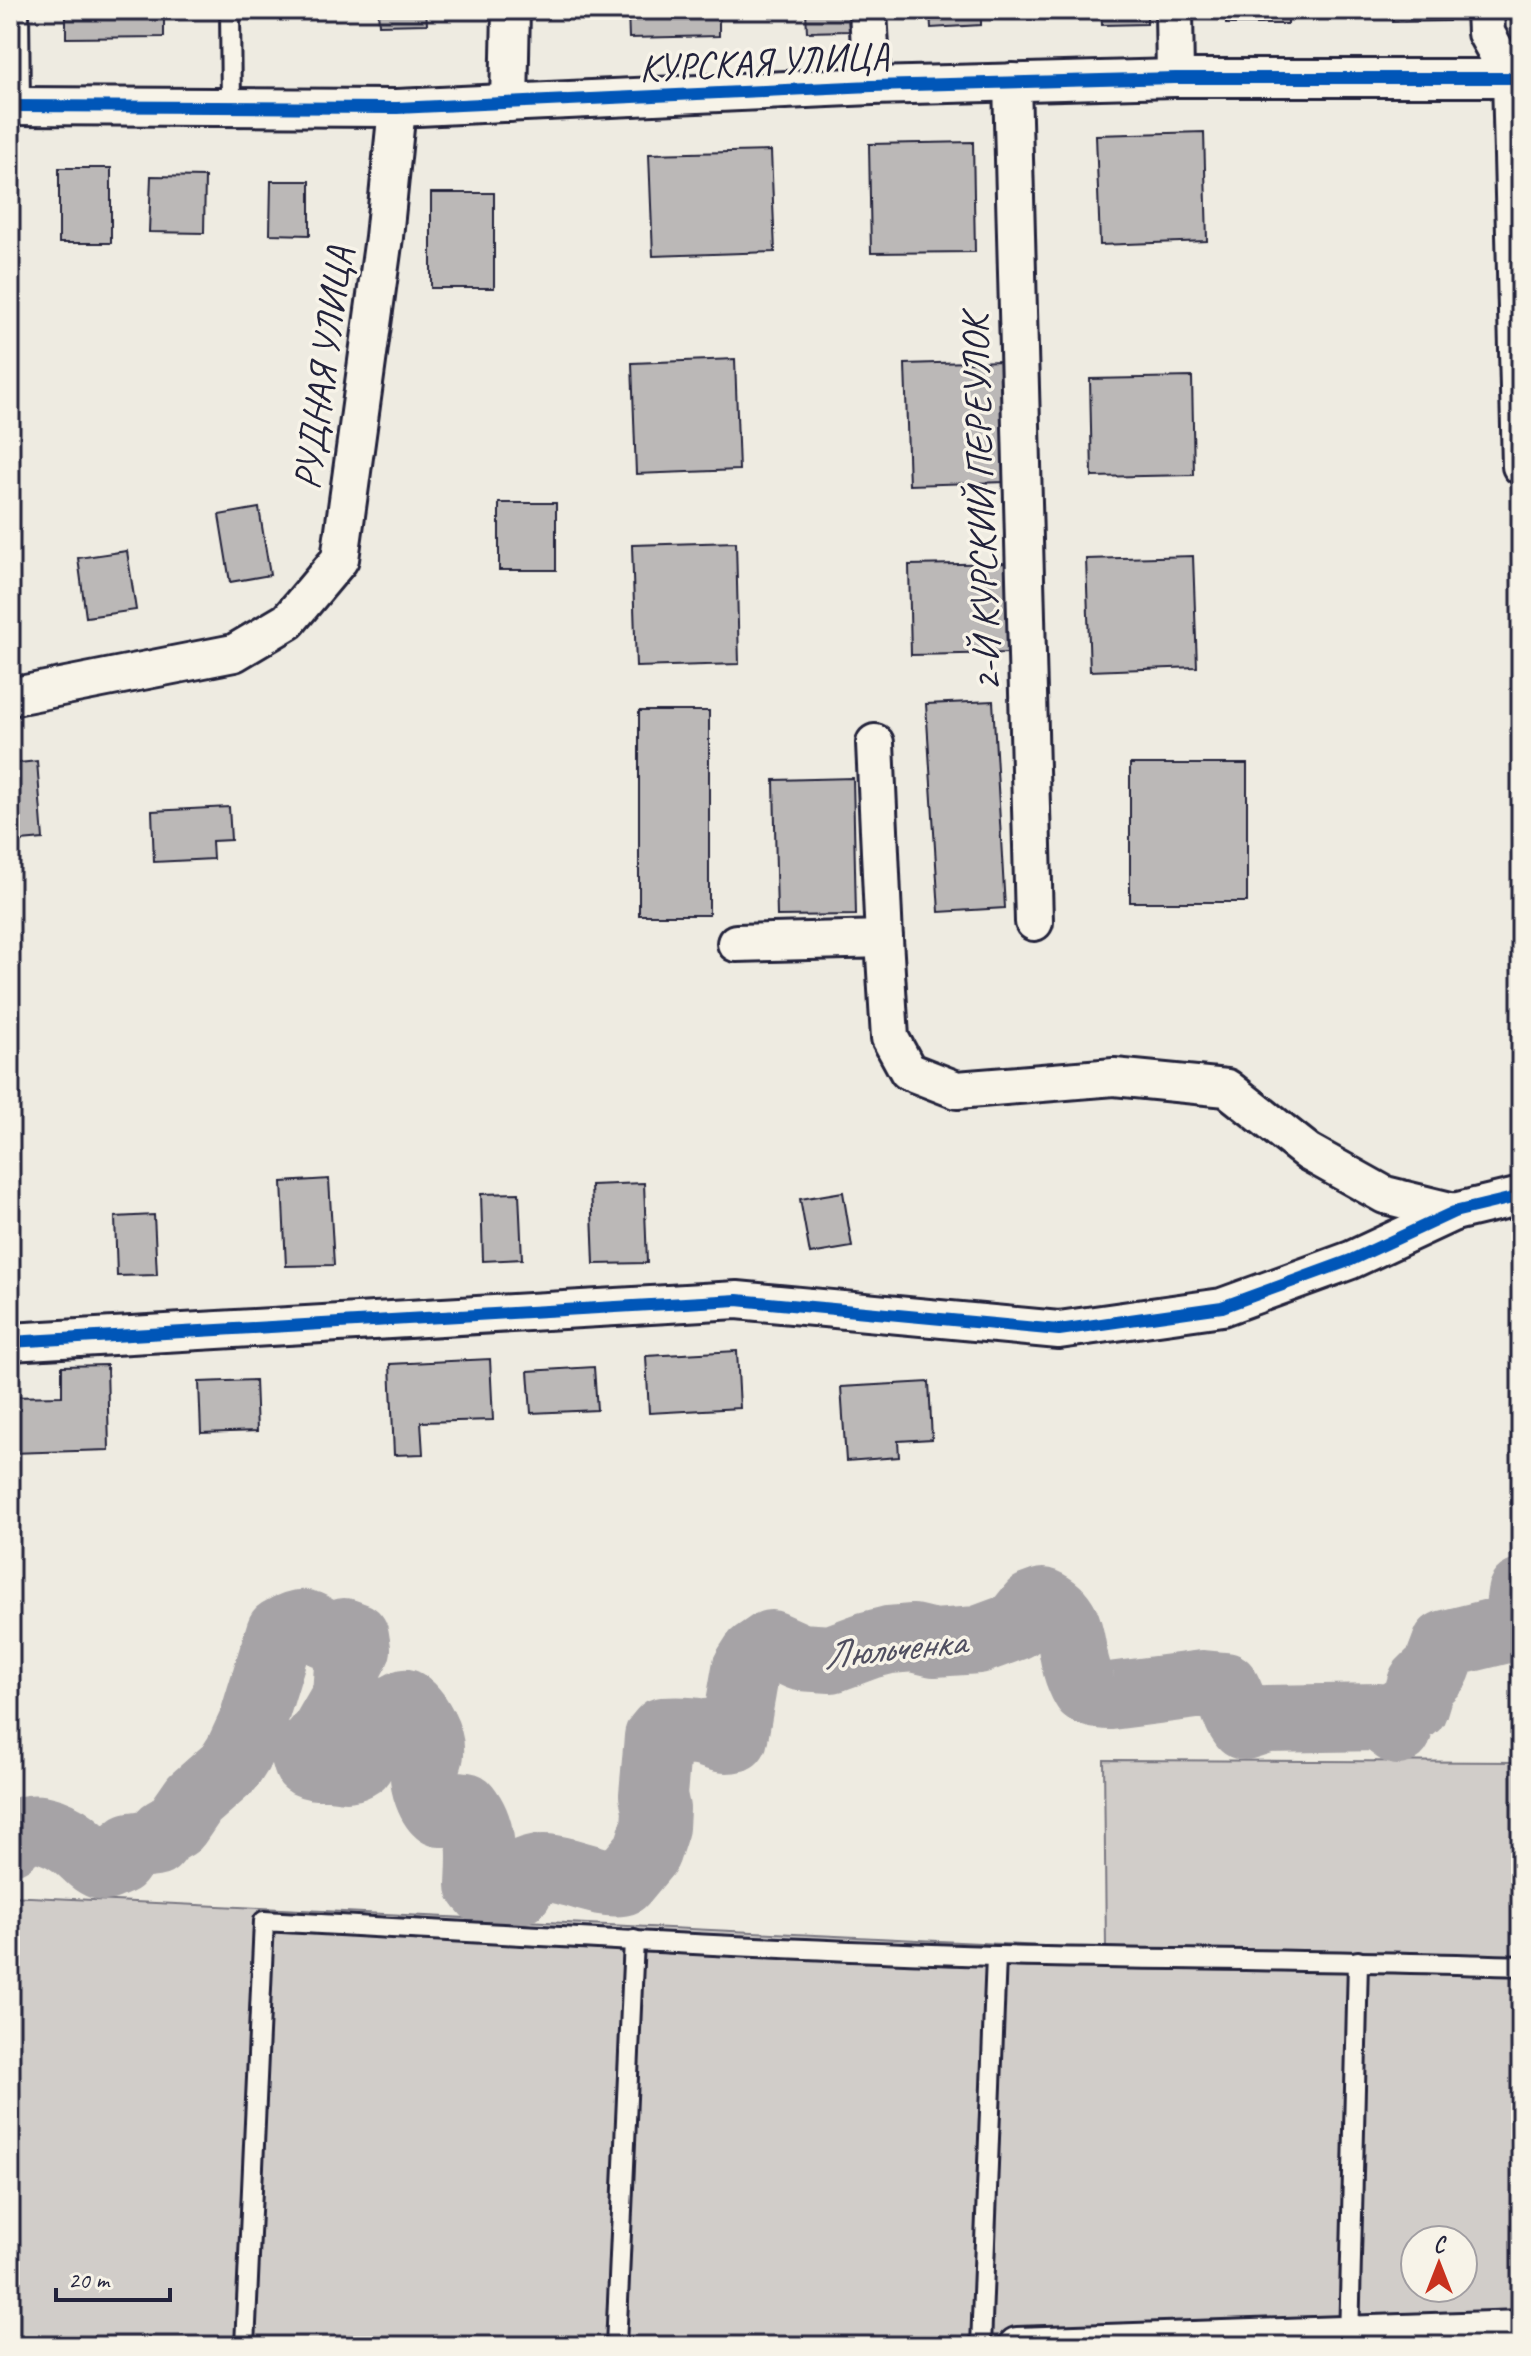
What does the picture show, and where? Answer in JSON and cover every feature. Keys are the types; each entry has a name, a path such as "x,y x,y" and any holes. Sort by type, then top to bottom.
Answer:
{"street":[{"path":"509,103 511,10"},
{"path":"868,10 872,86"},
{"path":"1174,10 1175,78"},
{"path":"1485,10 1486,33 1516,78 1521,466"},
{"name":"КУРСКАЯ УЛИЦА","path":"15,106 397,108 1012,82 1175,78 1516,78"},
{"name":"2-Й КУРСКИЙ ПЕРЕУЛОК","path":"1012,82 1034,922"},
{"name":"РУДНАЯ УЛИЦА","path":"10,697 234,653 288,621 340,559 384,237 397,108"},
{"path":"875,743 890,1038 908,1071 957,1090 1114,1077 1227,1088 1308,1152 1385,1195 1454,1212"},
{"path":"736,943 884,939"},
{"path":"10,1342 737,1300 1059,1330 1222,1307 1351,1260 1454,1212 1521,1196"},
{"path":"1017,2346 1349,2340 1521,2329"}],"lane":[{"path":"15,106 19,10"},
{"path":"230,10 231,107"},
{"path":"245,2346 264,1921 996,1956 1521,1966"},
{"path":"616,2346 634,1940"},
{"path":"981,2346 996,1956"},
{"path":"1349,2340 1358,1961"}],"shaded area":[{"path":"1104,1760 1521,1762 1521,2346 10,2346 10,1896 1106,1949"}],"building":[{"path":"66,10 164,10 164,37 66,38"},
{"path":"378,10 426,10 427,24 379,25"},
{"path":"628,10 719,10 719,36 629,38"},
{"path":"806,10 848,10 849,31 807,32"},
{"path":"930,10 981,10 981,25 931,28"},
{"path":"1101,10 1147,10 1147,24 1102,25"},
{"path":"1226,10 1288,10 1288,24 1226,24"},
{"path":"1393,10 1449,10 1449,21 1393,22"},
{"path":"1204,132 1207,241 1100,245 1096,135"},
{"path":"973,142 975,252 871,253 869,144"},
{"path":"771,151 775,252 653,256 649,154"},
{"path":"10,168 15,169 13,225 10,225"},
{"path":"59,168 111,168 111,243 59,243"},
{"path":"151,176 205,177 204,233 149,232"},
{"path":"271,181 310,181 310,235 270,234"},
{"path":"431,193 494,193 494,288 431,288"},
{"path":"735,359 739,470 636,474 632,363"},
{"path":"1002,361 1006,482 909,485 905,364"},
{"path":"1192,377 1194,475 1092,477 1090,379"},
{"path":"499,503 556,503 556,570 499,570"},
{"path":"259,508 270,575 230,582 219,515"},
{"path":"736,542 739,664 636,667 632,545"},
{"path":"127,551 136,610 86,617 78,558"},
{"path":"1193,556 1197,667 1090,671 1086,559"},
{"path":"1008,563 1010,653 911,655 909,565"},
{"path":"993,701 1005,908 939,912 926,704"},
{"path":"639,711 709,711 709,915 639,915"},
{"path":"37,761 43,839 10,842 10,764"},
{"path":"1130,764 1247,764 1247,902 1130,902"},
{"path":"853,778 856,915 777,916 774,780"},
{"path":"229,807 231,840 212,841 213,859 154,862 152,811"},
{"path":"329,1179 334,1265 286,1266 282,1182"},
{"path":"644,1183 647,1263 594,1264 591,1185"},
{"path":"843,1192 852,1247 810,1254 800,1199"},
{"path":"519,1193 522,1259 483,1261 481,1194"},
{"path":"154,1215 157,1275 117,1276 115,1217"},
{"path":"737,1351 740,1408 649,1413 646,1356"},
{"path":"490,1359 493,1420 421,1422 423,1454 394,1455 390,1364"},
{"path":"107,1365 109,1450 10,1453 10,1397 62,1396 62,1366"},
{"path":"594,1367 597,1410 531,1413 528,1371"},
{"path":"255,1380 257,1431 201,1433 199,1382"},
{"path":"929,1382 932,1439 898,1441 899,1457 846,1461 841,1387"}],"waterway":[{"name":"Люльченка","path":"10,1841 27,1829 52,1832 67,1839 105,1867 119,1861 131,1846 155,1843 164,1832 176,1825 194,1799 229,1768 252,1724 280,1632 302,1624 326,1634 344,1632 355,1636 357,1649 348,1666 346,1695 324,1733 305,1756 307,1763 348,1768 360,1763 384,1721 405,1703 419,1718 429,1740 430,1756 424,1777 430,1800 440,1813 448,1813 458,1805 466,1806 479,1834 480,1885 487,1893 509,1893 519,1890 521,1875 532,1869 557,1869 597,1880 622,1882 647,1852 655,1827 653,1795 658,1737 663,1731 678,1730 722,1739 734,1738 746,1669 755,1655 771,1644 800,1657 831,1659 889,1640 913,1638 934,1643 978,1640 1016,1626 1032,1606 1043,1602 1054,1608 1067,1625 1080,1679 1091,1693 1110,1696 1203,1684 1225,1686 1244,1726 1266,1719 1379,1717 1398,1731 1402,1712 1414,1707 1421,1684 1437,1668 1446,1644 1507,1629 1517,1621 1521,1593"}],"cycle path":[{"path":"10,106 397,108 872,86 1175,78 1521,78"},
{"path":"10,1342 737,1300 1059,1330 1222,1307 1351,1260 1454,1212 1521,1196"}]}
